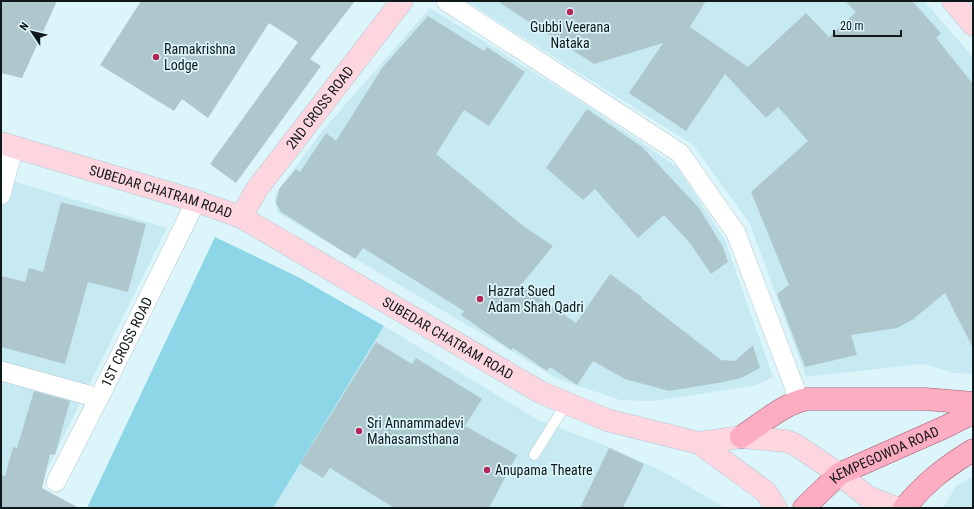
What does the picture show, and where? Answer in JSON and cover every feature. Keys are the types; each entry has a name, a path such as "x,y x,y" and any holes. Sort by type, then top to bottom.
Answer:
{"main road":[{"path":"740,438 798,401 807,399 925,399 973,403"},
{"name":"KEMPEGOWDA ROAD","path":"804,508 839,474 973,413"},
{"path":"904,508 923,486 952,463 973,450"}],"street":[{"name":"2ND CROSS ROAD","path":"241,217 257,189 402,1"},
{"path":"446,1 680,153 736,233 794,386 798,401"},
{"path":"952,1 973,25"},
{"name":"SUBEDAR CHATRAM ROAD","path":"8,144 196,200 241,217 540,392 566,404 607,420 699,443 740,438 786,441 796,445 839,474 868,497 896,508"},
{"path":"1,195 8,144"},
{"name":"1ST CROSS ROAD","path":"56,482 196,200"},
{"path":"1,371 99,398"},
{"path":"699,443 766,492 776,508"}],"lane":[{"path":"534,455 566,404"}],"shaded area":[{"path":"466,1 924,1 973,57 973,374 955,373 923,364 806,377 750,224 693,145"},
{"path":"430,8 588,106 677,167 725,240 773,377 757,385 688,396 651,401 620,400 558,379 278,213 274,197 279,189 323,130"},
{"path":"1,177 167,228 28,508 1,508"},
{"path":"215,237 298,277 384,326 273,508 87,508"},
{"path":"384,326 538,420 607,446 664,472 726,508 273,508"},
{"path":"973,476 973,508 943,508 956,486"}],"building":[{"path":"1,1 57,1 22,78 1,73"},
{"path":"141,1 355,1 310,59 321,66 236,183 210,164 298,42 269,23 208,118 182,99 174,111 100,65"},
{"path":"497,1 706,1 690,27 748,67 806,13 829,37 856,12 845,1 912,1 941,33 936,38 973,84 973,348 945,293 912,320 897,328 851,335 857,355 805,367 777,294 789,285 751,192 808,141 778,107 766,118 725,74 686,131 629,93 663,43 594,64"},
{"path":"428,16 484,51 487,47 525,72 489,126 464,110 436,154 522,225 553,246 521,285 576,323 610,274 642,297 641,298 721,360 735,361 753,345 760,368 741,378 669,391 625,379 593,361 577,385 550,367 547,371 513,348 511,350 461,315 464,311 363,248 355,259 281,212 276,203 279,189 296,169 300,172 326,133 336,141 382,68"},
{"path":"587,109 642,147 699,208 723,247 728,262 711,274 690,243 664,215 638,238 595,189 583,200 546,168"},
{"path":"61,202 146,224 128,292 88,282 65,364 1,347 1,276 25,282 29,268 43,272"},
{"path":"376,342 412,364 416,358 482,399 465,426 517,455 489,508 394,508 330,468 323,478 300,464"},
{"path":"34,391 70,401 55,455 50,454 42,488 79,508 1,508 1,475 5,476 13,447 17,448"},
{"path":"609,448 644,464 623,508 580,508"}],"place":[{"name":"Gubbi Veerana Nataka","path":"570,12"},
{"name":"Ramakrishna Lodge","path":"156,57"},
{"name":"Hazrat Sued Adam Shah Qadri","path":"480,299"},
{"name":"Sri Annammadevi Mahasamsthana","path":"359,431"},
{"name":"Anupama Theatre","path":"487,470"}]}
